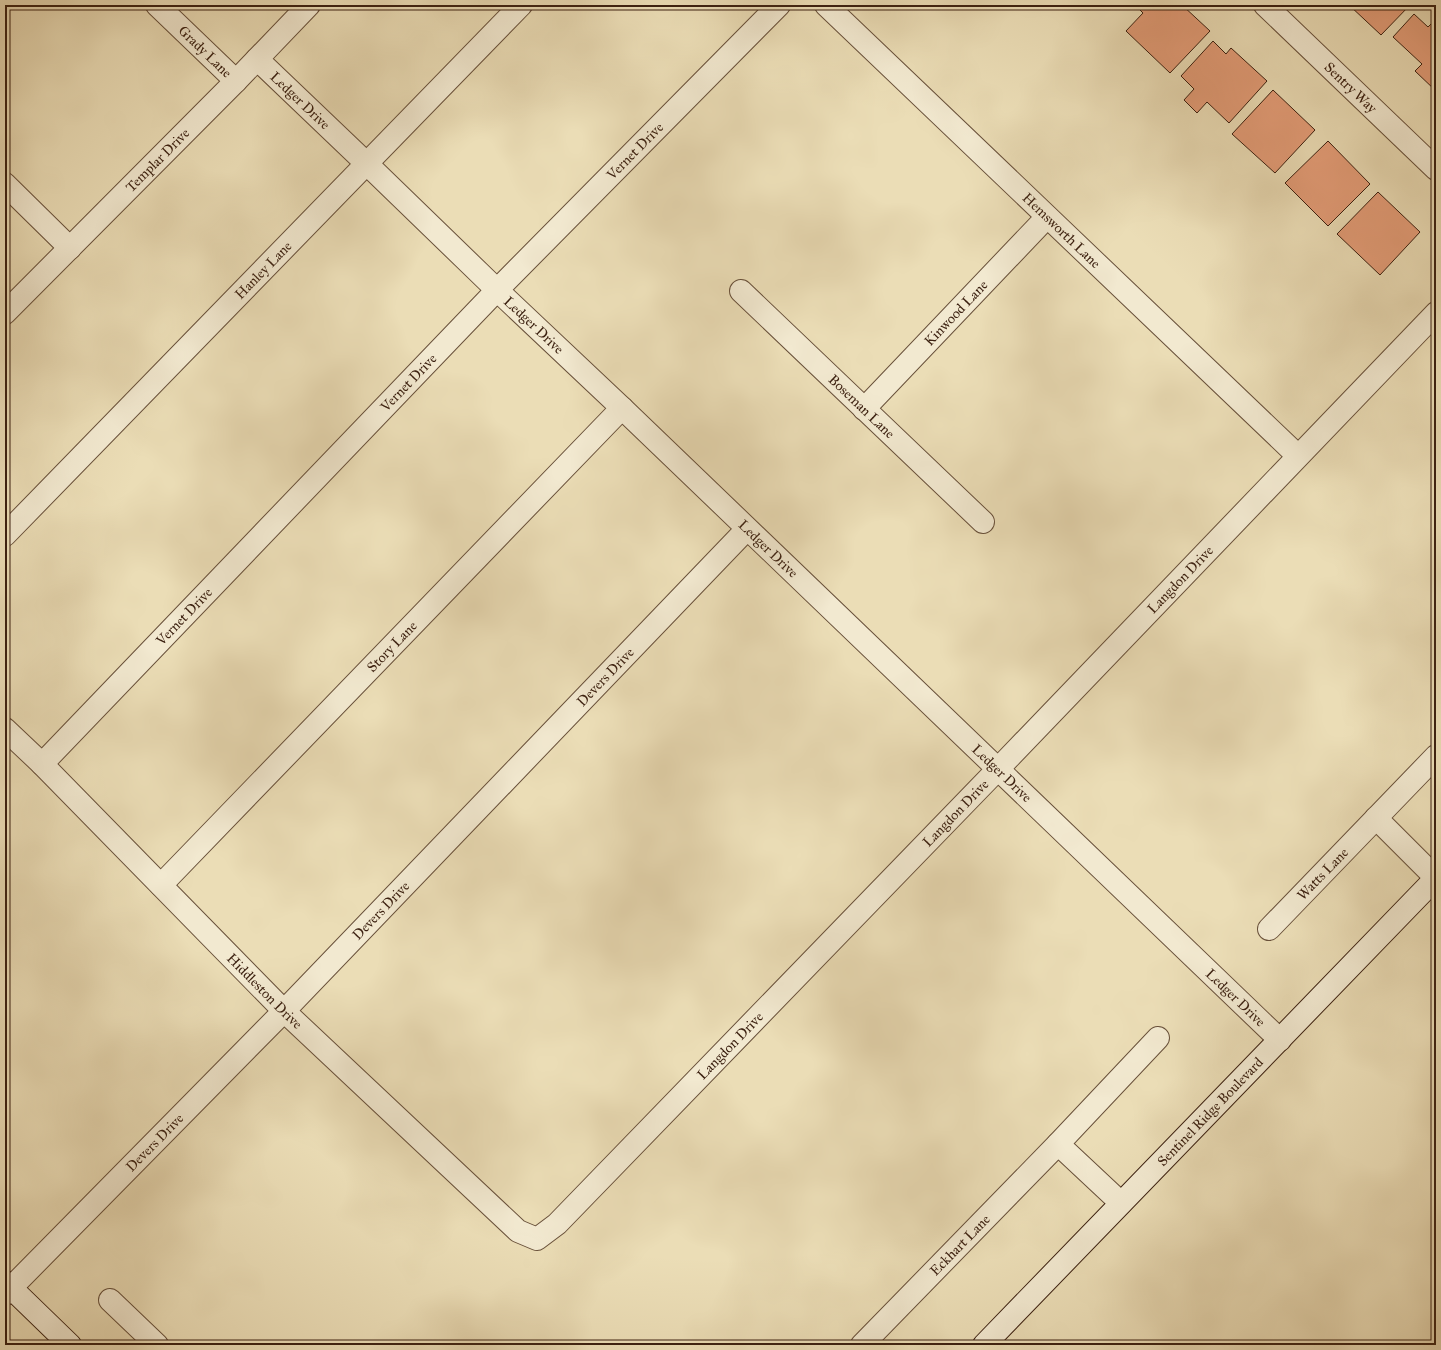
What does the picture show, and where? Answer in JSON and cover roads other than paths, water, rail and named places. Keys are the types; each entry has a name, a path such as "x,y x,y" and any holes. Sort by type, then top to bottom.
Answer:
{"street":[{"name":"Grady Lane","path":"157,5 236,81"},
{"name":"Templar Drive","path":"5,313 236,81 309,5"},
{"name":"Hanley Lane","path":"5,535 521,5"},
{"name":"Vernet Drive","path":"42,764 497,290 779,5"},
{"name":"Hemsworth Lane","path":"826,5 1298,456"},
{"name":"Sentry Way","path":"1265,5 1436,169"},
{"name":"Ledger Drive","path":"257,59 1280,1040"},
{"path":"5,184 70,248"},
{"name":"Kinwood Lane","path":"864,409 1047,217"},
{"name":"Boseman Lane","path":"740,291 983,522"},
{"name":"Langdon Drive","path":"537,1239 562,1218 998,769 1436,312"},
{"name":"Story Lane","path":"161,885 622,408"},
{"name":"Devers Drive","path":"7,1288 284,1011 747,529"},
{"name":"Hiddleston Drive","path":"5,729 42,764 284,1011 518,1231 537,1239"},
{"name":"Watts Lane","path":"1269,929 1436,756"},
{"path":"1376,818 1436,878"},
{"name":"Sentinel Ridge Boulevard","path":"984,1345 1436,878"},
{"name":"Eckhart Lane","path":"862,1345 1058,1144 1158,1038"},
{"path":"1058,1144 1122,1203"},
{"path":"7,1288 70,1345"},
{"path":"110,1300 157,1345"}]}
